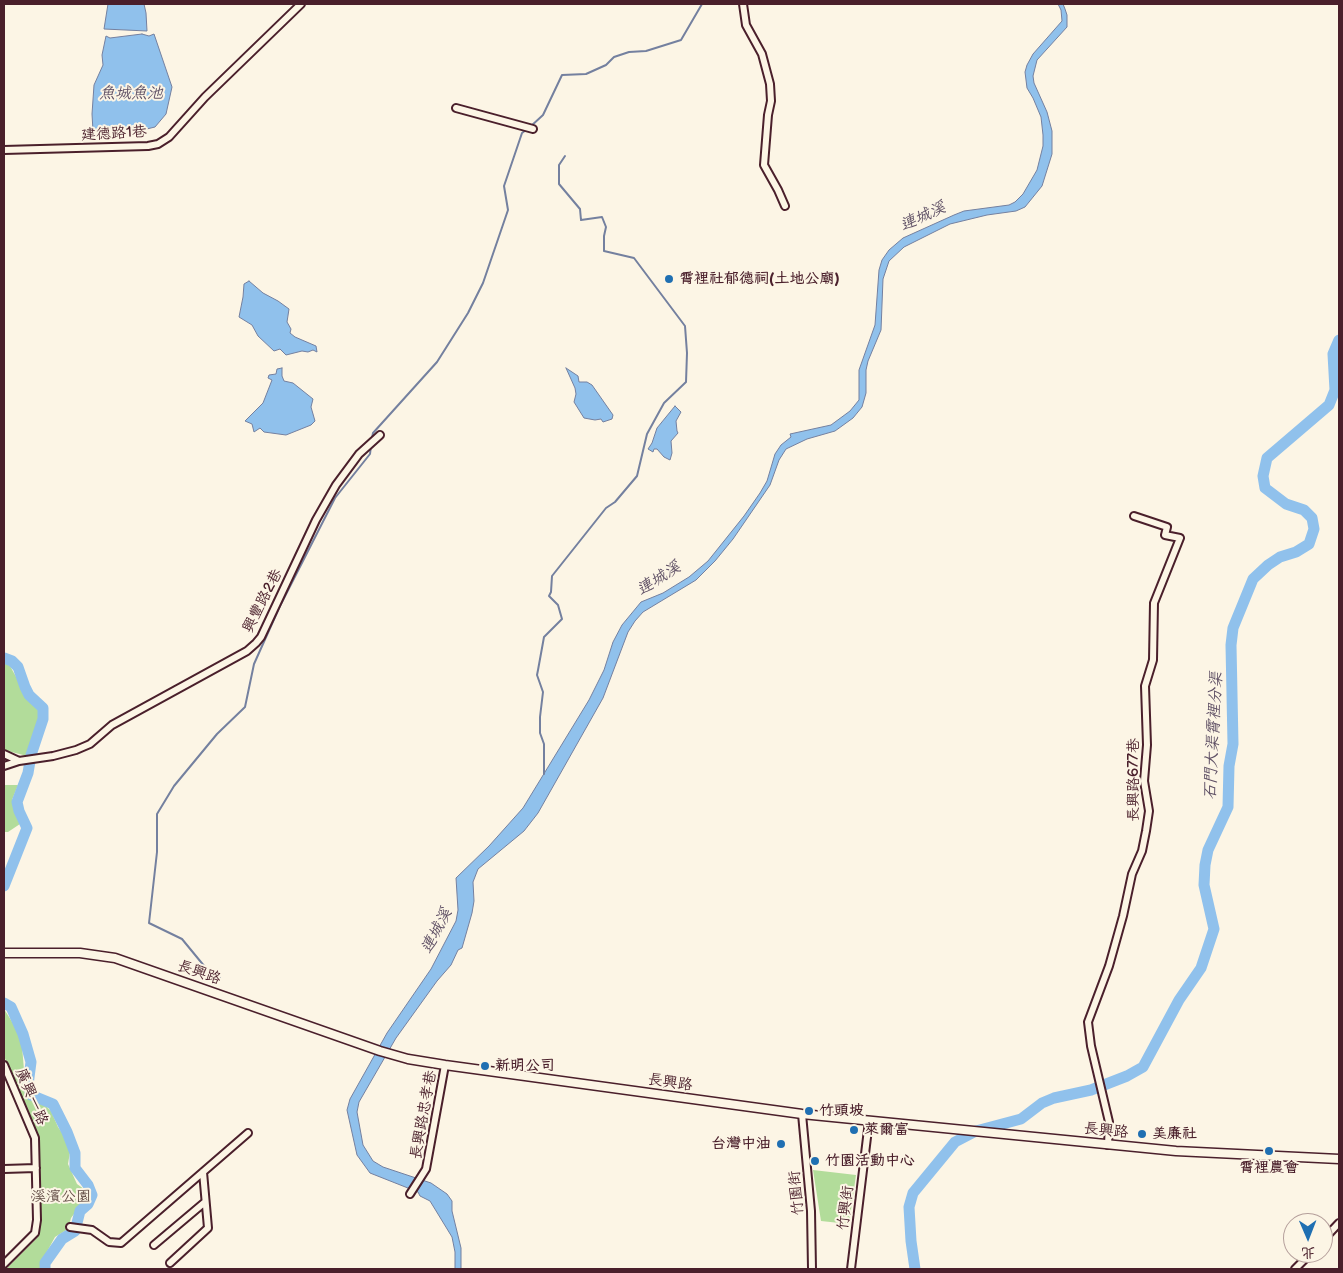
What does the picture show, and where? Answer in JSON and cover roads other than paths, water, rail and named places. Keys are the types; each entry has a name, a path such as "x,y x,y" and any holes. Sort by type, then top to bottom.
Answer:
{"main road":[{"name":"長興路","path":"4,952 80,953 115,958 382,1052 408,1059 446,1065 802,1114 1176,1151 1339,1159"}],"street":[{"name":"建德路1巷","path":"4,150 148,146 158,144 169,137 205,97 301,4"},
{"path":"744,4 746,25 762,54 770,84 771,101 764,165 785,206"},
{"path":"456,108 533,129"},
{"name":"興豐路2巷","path":"4,766 53,756 90,744 112,725 247,651 261,637 316,520 336,485 359,454 380,435"},
{"name":"長興路677巷","path":"1108,1145 1109,1122 1091,1046 1088,1022 1109,966 1132,874 1142,851 1146,831 1149,811 1144,781 1147,745 1144,686 1153,660 1154,604 1180,538 1165,535 1167,527 1134,516"},
{"path":"4,754 23,761"},
{"name":"廣興一路","path":"4,1065 35,1138 37,1220 35,1233 4,1264"},
{"name":"長興路忠孝巷","path":"410,1194 426,1169 446,1065"},
{"name":"竹園街","path":"802,1114 811,1211 812,1269"},
{"name":"竹興街","path":"851,1269 869,1121"},
{"path":"70,1227 92,1230 109,1242 121,1243 248,1133"},
{"path":"4,1169 36,1168"},
{"path":"170,1263 208,1228 203,1172"},
{"path":"154,1245 205,1202"}],"water":[{"path":"108,4 144,4 147,31 104,29"},
{"path":"1058,4 1063,4 1065,9 1067,27 1037,60 1033,76 1052,131 1052,154 1042,186 1025,207 1016,211 987,215 950,224 904,247 889,261 883,279 881,330 868,361 866,393 862,407 853,418 835,431 807,439 786,449 779,460 770,485 733,539 715,561 696,580 643,612 635,621 628,632 603,698 538,813 524,831 478,869 473,882 474,901 472,913 462,948 458,950 451,965 437,981 396,1038 359,1102 357,1112 363,1145 373,1161 383,1167 431,1183 447,1194 452,1201 452,1211 461,1248 461,1269 455,1269 455,1252 452,1237 430,1201 420,1196 418,1192 370,1173 357,1155 347,1110 350,1099 387,1033 431,969 456,921 458,910 456,878 489,846 523,808 589,700 604,670 613,642 622,625 641,602 663,593 689,577 708,561 760,493 767,481 775,454 781,445 791,437 790,434 831,425 850,411 859,400 859,370 875,325 879,270 882,260 889,250 903,238 954,215 964,211 1009,205 1023,194 1037,170 1043,146 1041,117 1027,88 1025,72 1033,54 1062,21 1061,10"},
{"name":"魚城魚池","path":"142,34 149,36 154,34 172,87 166,114 155,127 126,134 93,131 94,85 103,65 102,55 106,36 110,38"},
{"path":"249,281 263,293 289,309 287,322 291,329 290,333 316,346 317,352 313,350 308,352 302,351 286,355 280,349 274,351 258,336 252,325 239,317 244,284"},
{"path":"282,368 284,381 293,383 313,399 311,407 315,421 311,425 286,435 264,432 260,428 254,432 252,424 245,421 263,403 272,380 268,378 269,375 276,374 277,369"},
{"path":"566,368 578,376 579,382 587,382 592,385 613,415 612,419 603,422 601,419 584,418 574,402 575,388"},
{"path":"675,406 681,412 676,421 678,433 671,441 672,453 670,460 664,457 657,449 654,449 653,452 648,449 657,428"}],"waterway":[{"path":"530,127 543,115 562,75 586,74 606,65 614,57 629,52 646,51 681,40 702,4"},
{"path":"372,438 373,433 437,362 468,313 483,283 508,210 504,186 522,133 526,130"},
{"path":"544,774 544,744 540,733 543,692 537,675 544,637 562,619 558,605 549,596 552,576 606,508 615,502 637,476 647,434 664,403 686,382 687,353 685,326 634,258 604,251 606,227 602,217 581,220 580,209 559,184 559,165 565,156"},
{"name":"石門大渠霄裡分渠","path":"915,1269 909,1207 913,1193 955,1142 976,1131 1021,1119 1042,1103 1054,1098 1091,1090 1127,1076 1143,1067 1179,1000 1201,968 1214,929 1204,885 1205,865 1208,850 1228,807 1229,766 1233,744 1231,645 1233,628 1253,579 1280,557 1296,552 1309,544 1314,529 1312,518 1304,510 1286,504 1265,488 1263,476 1267,458 1329,405 1335,390 1333,354 1339,340"},
{"path":"220,978 205,967 182,939 149,923 157,852 157,814 174,786 217,734 245,707 254,664 280,606 335,498 370,454 371,446"},
{"path":"4,658 12,661 18,667 29,695 43,708 43,719 31,755 28,773 17,802 27,828 4,886"},
{"path":"4,1003 11,1007 23,1034 31,1062 28,1085 31,1095 53,1104 75,1153 75,1168 88,1185 92,1195 88,1204 80,1211 75,1231 62,1239 45,1263 45,1269"}],"place":[{"name":"霄裡社郁德祠(土地公廟)","path":"669,279"},
{"name":"新明公司","path":"485,1066"},
{"name":"竹頭坡","path":"809,1111"},
{"name":"萊爾富","path":"854,1130"},
{"name":"美廉社","path":"1142,1134"},
{"name":"台灣中油","path":"781,1144"},
{"name":"霄裡農會","path":"1269,1151"},
{"name":"竹園活動中心","path":"815,1161"}],"water label":[{"name":"連城溪","path":"923,217"},
{"name":"連城溪","path":"659,579"},
{"name":"連城溪","path":"437,931"}],"park label":[{"name":"溪濱公園","path":"61,1197"}]}
